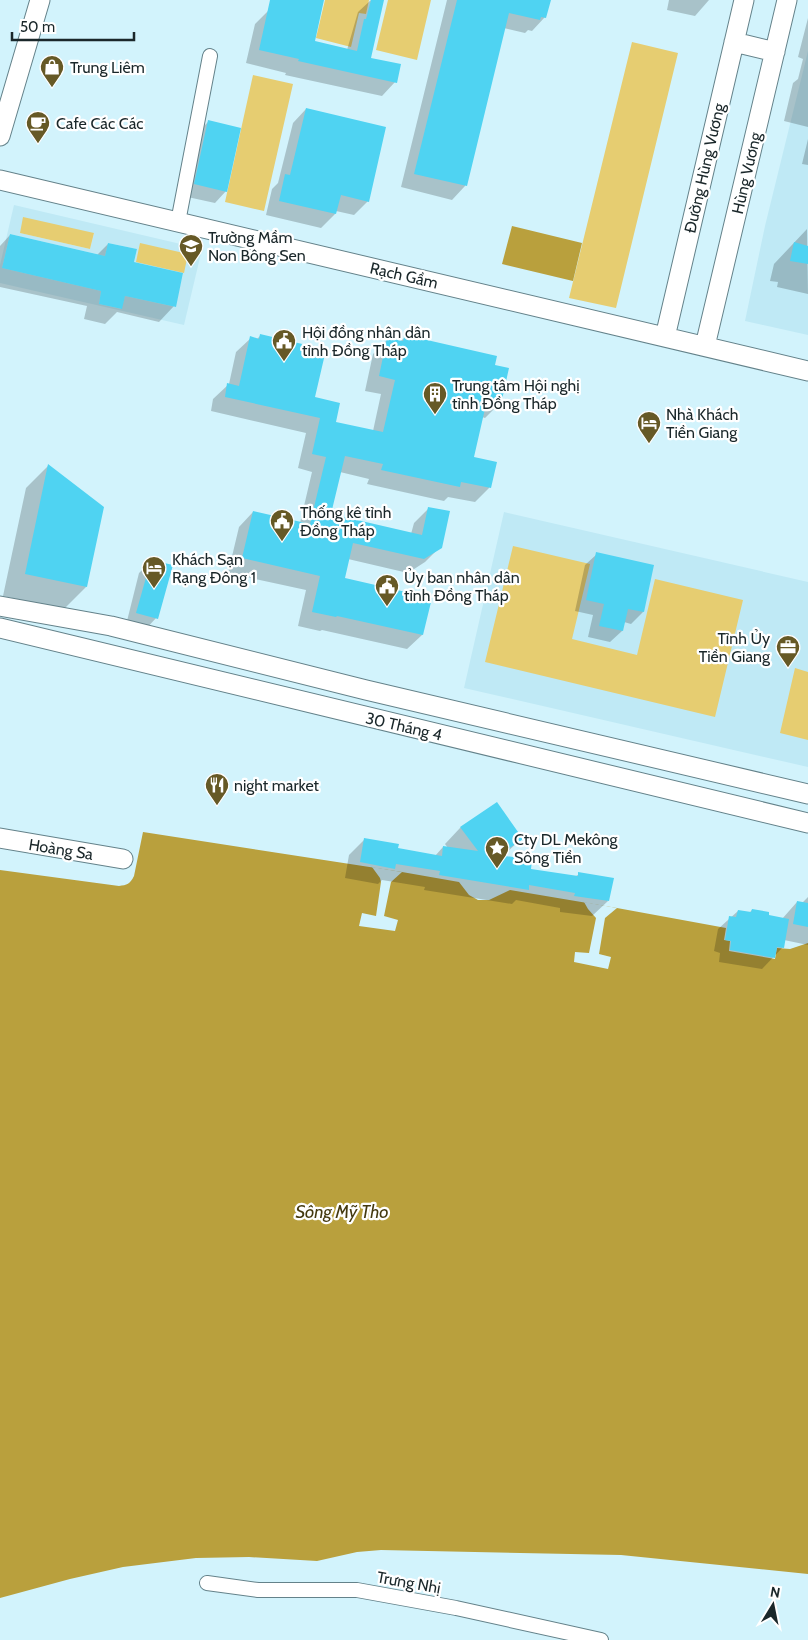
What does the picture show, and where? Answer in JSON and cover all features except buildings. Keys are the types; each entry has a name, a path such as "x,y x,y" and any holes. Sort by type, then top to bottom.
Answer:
{"main road":[{"path":"0,136 40,0"},
{"name":"Đường Hùng Vương","path":"665,337 744,0"},
{"name":"Hùng Vương","path":"705,346 787,0"},
{"path":"734,42 775,52"},
{"name":"Rạch Gầm","path":"0,180 808,370"},
{"name":"30 Tháng 4","path":"0,606 111,626 278,668 808,794"},
{"path":"104,652 111,626"},
{"name":"30 Tháng 4","path":"0,628 808,823"},
{"path":"270,694 278,668"},
{"path":"716,801 723,775"},
{"name":"Hoàng Sa","path":"0,838 123,859"}],"street":[{"path":"178,222 210,56"},
{"name":"Trưng Nhị","path":"207,1583 265,1590 357,1590 456,1608 601,1640"}],"shaded area":[{"path":"325,0 369,0 366,14 359,13 351,47 316,38"},
{"path":"388,0 431,0 417,60 376,50"},
{"path":"632,42 678,53 616,308 569,298"},
{"path":"808,51 808,335 745,321 765,226"},
{"path":"253,75 293,84 264,211 225,202"},
{"name":"Trường Mầm Non Bông Sen","path":"14,205 202,249 184,325 0,283 0,265","holes":["20,233 94,233 94,234 90,249","10,234 105,256 108,243 137,249 134,262 183,274 175,307 125,296 121,309 99,304 101,291 2,268"]},
{"path":"23,217 94,233 90,249 20,233"},
{"path":"140,243 188,254 184,273 136,262"},
{"path":"504,512 808,582 808,767 464,688"},
{"path":"513,546 590,564 572,639 637,655 655,579 743,600 715,717 485,662"},
{"path":"795,668 808,672 808,740 780,733"}],"water":[{"path":"512,226 582,243 573,281 502,264"},
{"name":"Sông Mỹ Tho","path":"143,832 459,882 469,895 478,900 489,900 510,890 726,928 724,940 730,941 729,951 775,959 777,948 790,949 808,943 808,1574 621,1555 381,1550 357,1552 317,1561 249,1557 196,1558 123,1567 0,1598 0,870 119,886 124,885 130,882 134,876"}],"pier":[{"path":"372,867 402,872 391,882 384,916 398,920 395,931 359,926 362,913 376,916 381,882"},
{"path":"584,902 617,908 605,918 599,954 611,957 608,969 574,962 575,952 589,953 596,918"}],"place":[{"name":"Trung Liêm","path":"52,88"},
{"name":"Cafe Các Các","path":"38,144"},
{"name":"Trường Mầm Non Bông Sen","path":"191,267"},
{"name":"Hội đồng nhân dân tỉnh Đồng Tháp","path":"284,362"},
{"name":"Trung tâm Hội nghị tỉnh Đồng Tháp","path":"435,415"},
{"name":"Nhà Khách Tiền Giang","path":"649,444"},
{"name":"Thống kê tỉnh Đồng Tháp","path":"282,542"},
{"name":"Khách Sạn Rạng Đông 1","path":"154,589"},
{"name":"Ủy ban nhân dân tỉnh Đồng Tháp","path":"387,607"},
{"name":"Tỉnh Ủy Tiền Giang","path":"788,668"},
{"name":"night market","path":"217,806"},
{"name":"Cty DL Mekông Sông Tiền","path":"497,869"}]}
